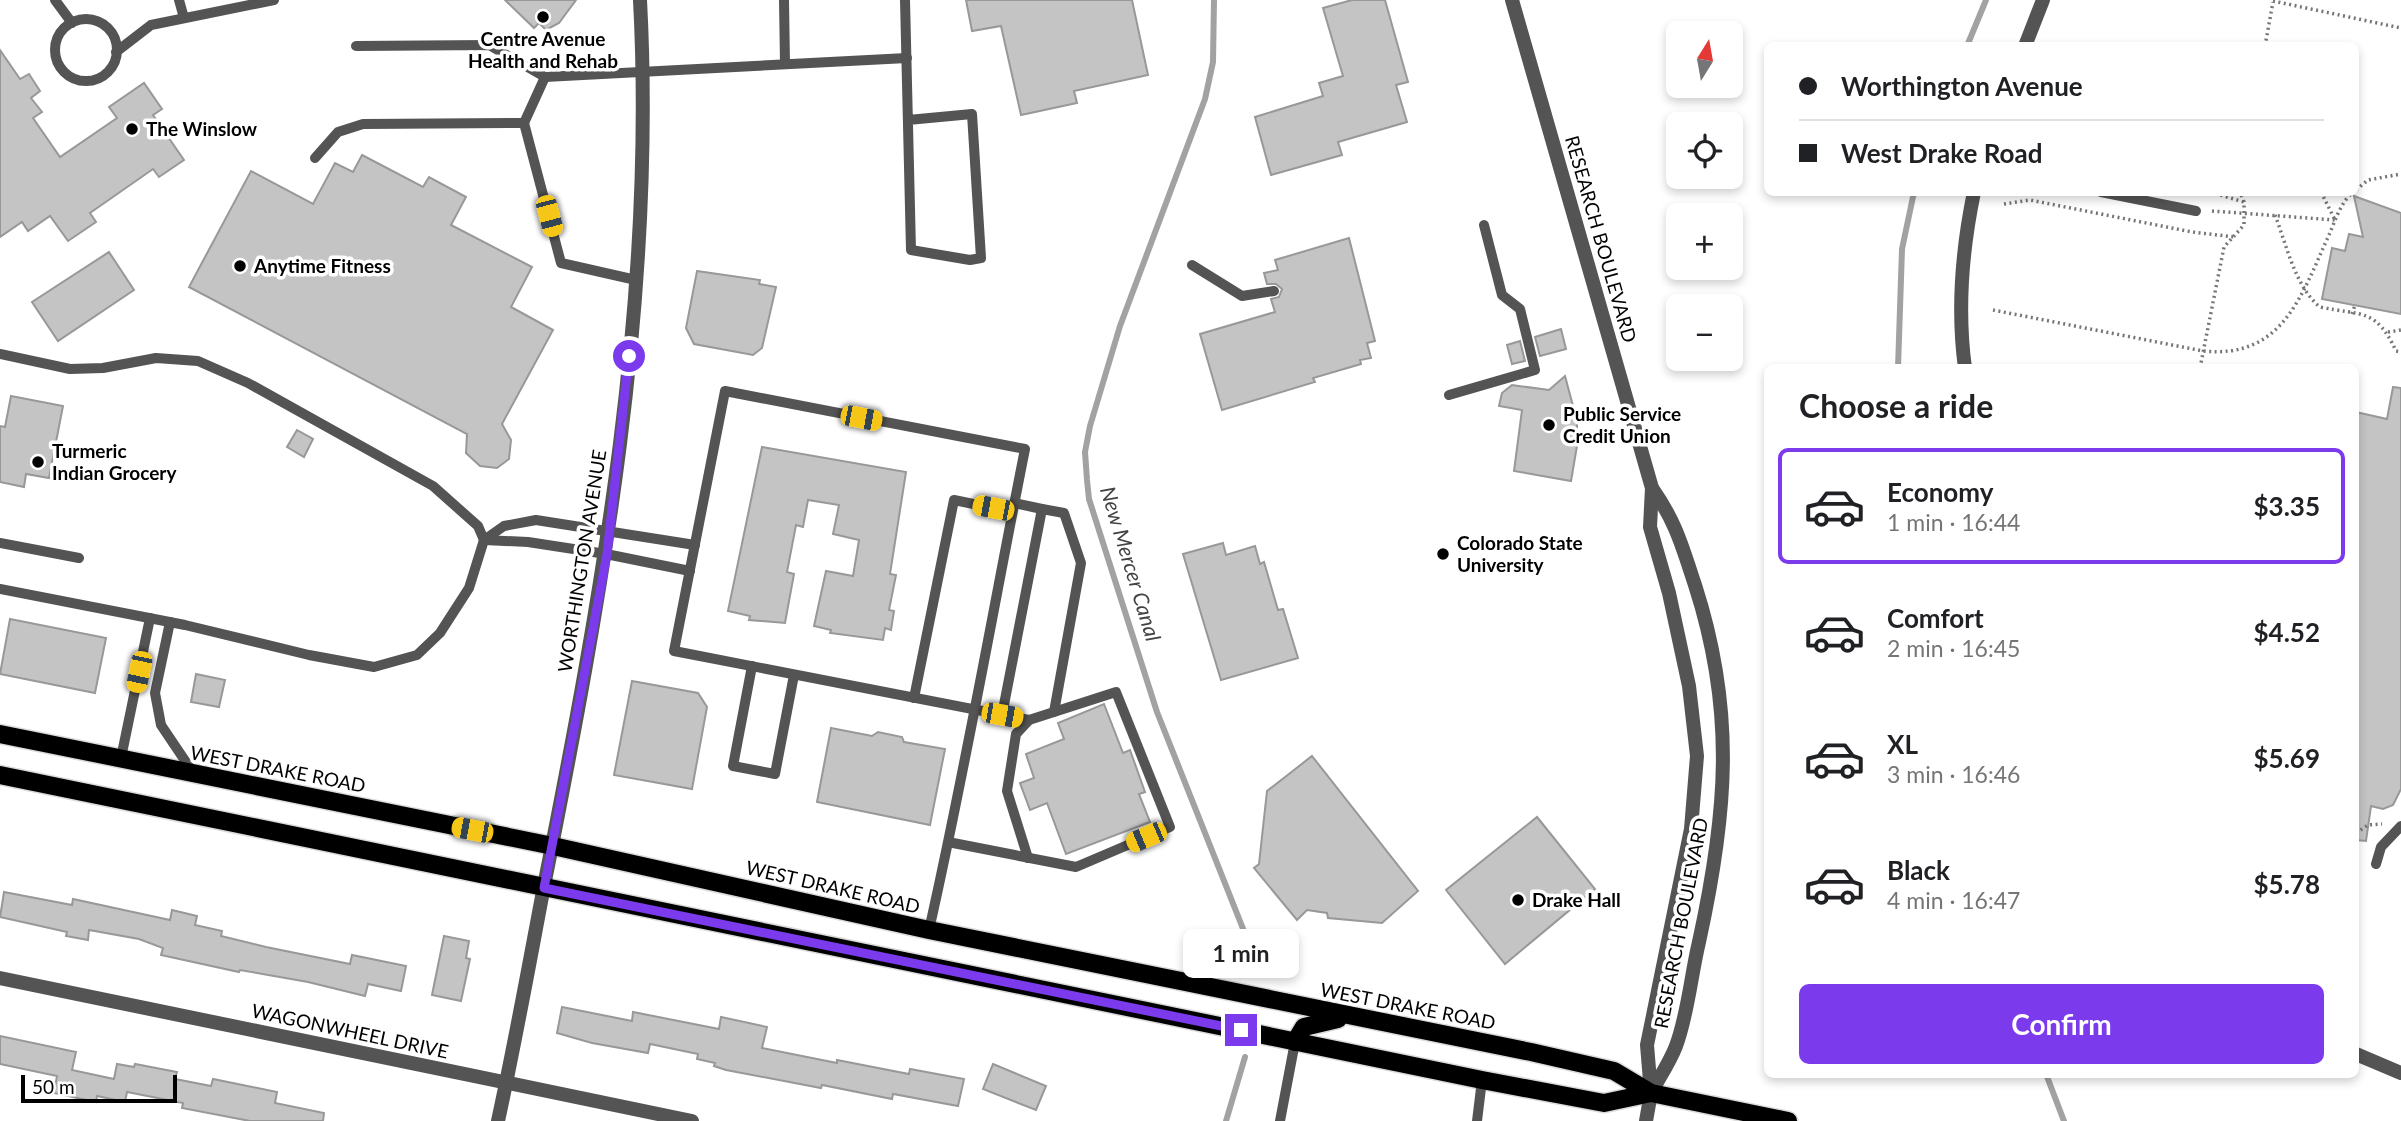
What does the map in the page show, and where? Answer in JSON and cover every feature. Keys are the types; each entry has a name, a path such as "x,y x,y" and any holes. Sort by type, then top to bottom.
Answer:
{"main road":[{"name":"WEST DRAKE ROAD","path":"0,734 553,846 929,930 1614,1071 1651,1093 1788,1121"},
{"name":"WEST DRAKE ROAD","path":"0,775 1482,1080 1605,1103 1651,1093"},
{"path":"1295,1042 1304,1027 1315,1022 1333,1019 1369,1020"}],"street":[{"name":"WORTHINGTON AVENUE","path":"498,1121 607,554 636,280 643,71 640,0"},
{"name":"RESEARCH BOULEVARD","path":"1512,0 1652,488 1650,527 1669,593 1689,685 1697,756 1691,829 1647,1045 1651,1093"},
{"path":"2027,42 2043,0"},
{"path":"1965,364 1961,299 1965,234 1973,196"},
{"name":"RESEARCH BOULEVARD","path":"1651,1093 1676,1045 1707,903 1722,814 1725,752 1719,679 1707,624 1673,518 1652,488"},
{"name":"WAGONWHEEL DRIVE","path":"0,978 692,1121"},
{"path":"2359,1055 2401,1073"},
{"path":"1646,1121 1651,1093"}],"lane":[{"path":"55,0 72,23"},
{"path":"179,0 184,18"},
{"path":"116,52 150,25 274,0"},
{"path":"784,0 785,64"},
{"path":"905,0 911,250 970,260 981,258 972,114 908,120"},
{"path":"85,20 104,26 115,41 116,52 110,69 102,76 86,81 66,75 55,55 56,40 72,23 85,20"},
{"path":"356,46 489,45 545,77 907,58"},
{"path":"545,77 524,123 561,263 636,280"},
{"path":"315,158 338,132 363,124 524,123"},
{"path":"2121,196 2196,211"},
{"path":"1449,395 1535,370 1520,309 1502,295 1483,225"},
{"path":"1192,265 1242,296 1274,290"},
{"path":"0,354 69,369 103,368 156,358 198,362 248,383 433,486 478,526 484,540"},
{"path":"929,930 948,842 974,710 1013,508 1025,449 725,391 674,651 974,710 1029,720 1116,692 1170,827 1076,867 948,842"},
{"path":"914,698 954,500 1064,513 1081,563 1054,712"},
{"path":"1002,715 1042,509"},
{"path":"0,589 170,622 309,655 374,667 417,655 440,633 469,588 484,540 504,526 536,520 695,545"},
{"path":"484,540 528,542 607,554 690,571"},
{"path":"0,543 79,558"},
{"path":"121,758 150,618"},
{"path":"170,622 155,693 161,725 194,774"},
{"path":"752,666 733,766 775,774 794,675"},
{"path":"1028,858 1007,790 1016,734 1029,720"},
{"path":"2376,864 2381,847 2397,828"},
{"path":"1280,1121 1295,1042"},
{"path":"1477,1121 1482,1080"}],"path":[{"path":"2265,42 2274,1 2401,28"},
{"path":"2359,187 2368,180 2401,174"},
{"path":"2224,196 2244,202"},
{"path":"2201,364 2224,247 2244,225 2242,196"},
{"path":"2323,196 2335,220"},
{"path":"1993,310 2203,351 2221,353 2254,348 2277,330 2305,289 2335,220 2351,196"},
{"path":"2004,204 2030,200 2192,232 2235,237"},
{"path":"2196,211 2245,212 2335,220"},
{"path":"2275,215 2305,289 2320,307 2374,318 2388,332 2396,351 2401,352"},
{"path":"2352,314 2355,305"},
{"path":"2388,332 2401,330"},
{"path":"2359,831 2368,825 2382,824 2397,828"}],"building":[{"name":"Centre Avenue Health and Rehab","path":"505,0 576,0 559,23 546,30 539,23 534,28"},
{"path":"966,0 1132,0 1148,75 1074,91 1077,103 1021,115 1001,26 972,31"},
{"path":"1352,0 1385,0 1408,82 1396,85 1407,122 1338,142 1342,155 1271,175 1255,117 1323,96 1319,83 1343,76 1323,8"},
{"name":"The Winslow","path":"0,50 20,79 29,74 40,91 31,98 42,112 33,118 60,157 117,118 109,107 144,83 162,109 153,115 184,160 159,177 153,169 90,213 96,222 68,241 50,216 28,231 22,222 0,237"},
{"path":"362,155 423,187 429,177 466,197 451,225 532,267 511,307 553,330 502,424 511,440 509,459 497,468 480,466 466,453 467,434 189,287 251,171 313,204 335,163 353,172"},
{"path":"2354,196 2401,213 2401,314 2322,299 2332,248 2345,251 2349,234 2363,237"},
{"path":"1349,238 1375,341 1367,343 1371,358 1360,360 1361,364 1313,378 1315,382 1222,410 1200,334 1275,312 1271,299 1279,297 1282,289 1276,284 1267,284 1264,273 1278,270 1275,260"},
{"path":"109,252 134,290 58,341 32,302"},
{"path":"697,271 760,280 759,284 776,287 762,348 753,355 694,344 686,328"},
{"path":"1561,329 1566,349 1540,356 1535,337"},
{"path":"1520,341 1525,361 1512,364 1507,345"},
{"name":"Public Service Credit Union","path":"1565,376 1577,421 1577,446 1571,481 1514,471 1522,410 1499,406 1502,393 1512,385 1549,390"},
{"path":"2393,387 2401,388 2401,789 2393,805 2383,809 2371,806 2366,841 2359,840 2359,413 2387,419"},
{"path":"11,396 63,406 49,478 26,474 24,487 0,482 0,426 5,427"},
{"path":"297,430 313,439 304,457 287,447"},
{"path":"762,447 906,472 890,574 896,575 889,610 894,611 891,630 885,628 883,640 830,633 831,630 814,626 826,571 853,576 859,540 833,534 839,505 808,500 803,527 796,525 787,572 794,574 785,623 749,620 750,616 728,611"},
{"path":"1223,543 1226,555 1255,546 1260,564 1264,562 1278,610 1283,609 1298,658 1221,680 1183,554"},
{"path":"10,619 106,638 95,693 0,674"},
{"path":"196,674 225,680 219,707 191,702"},
{"path":"632,681 698,693 707,707 692,789 614,775"},
{"path":"1104,704 1123,753 1130,750 1145,792 1139,794 1150,822 1066,854 1047,803 1030,810 1020,783 1034,778 1026,754 1064,739 1058,723"},
{"path":"831,728 872,736 878,732 902,737 904,742 945,749 930,825 817,802"},
{"path":"1312,756 1418,891 1382,923 1328,918 1327,913 1307,910 1297,920 1254,868 1259,864 1267,791"},
{"name":"Drake Hall","path":"1537,817 1595,889 1505,964 1446,890"},
{"path":"4,892 72,905 73,899 170,920 172,910 197,916 195,925 222,931 221,936 266,947 350,964 352,955 406,966 401,991 368,984 365,996 308,982 240,970 239,972 161,955 163,948 139,939 89,930 88,940 66,936 67,932 0,917"},
{"path":"444,936 469,941 466,958 470,959 461,1001 432,995"},
{"path":"562,1007 632,1021 633,1012 719,1029 721,1017 767,1027 762,1048 837,1063 837,1060 909,1074 910,1069 964,1079 958,1106 893,1094 892,1099 822,1085 821,1088 726,1070 714,1066 715,1063 697,1059 698,1054 650,1044 648,1053 592,1043 557,1033"},
{"path":"0,1036 76,1052 72,1070 114,1079 117,1064 134,1067 135,1064 177,1072 175,1079 211,1086 213,1079 277,1092 275,1103 324,1113 323,1121 250,1121 182,1108 183,1103 127,1092 125,1102 97,1096 96,1102 54,1093 57,1076 0,1064"},
{"path":"993,1064 1046,1086 1036,1110 983,1089"}],"waterway":[{"name":"New Mercer Canal","path":"1214,0 1213,62 1205,99 1120,326 1090,426 1085,452 1089,499 1157,712 1259,969"},
{"path":"1969,42 1986,0"},
{"path":"1898,364 1902,249 1913,196"},
{"name":"New Mercer Canal","path":"1226,1121 1245,1057"},
{"path":"2048,1078 2064,1121"}],"place":[{"name":"Centre Avenue Health and Rehab","path":"543,17"},
{"name":"The Winslow","path":"132,129"},
{"name":"Anytime Fitness","path":"240,266"},
{"name":"Public Service Credit Union","path":"1549,425"},
{"name":"Turmeric Indian Grocery","path":"38,462"},
{"name":"Colorado State University","path":"1443,554"},
{"name":"Drake Hall","path":"1518,900"}],"route":[{"path":"629,356 607,554 544,888 1241,1030"}]}
